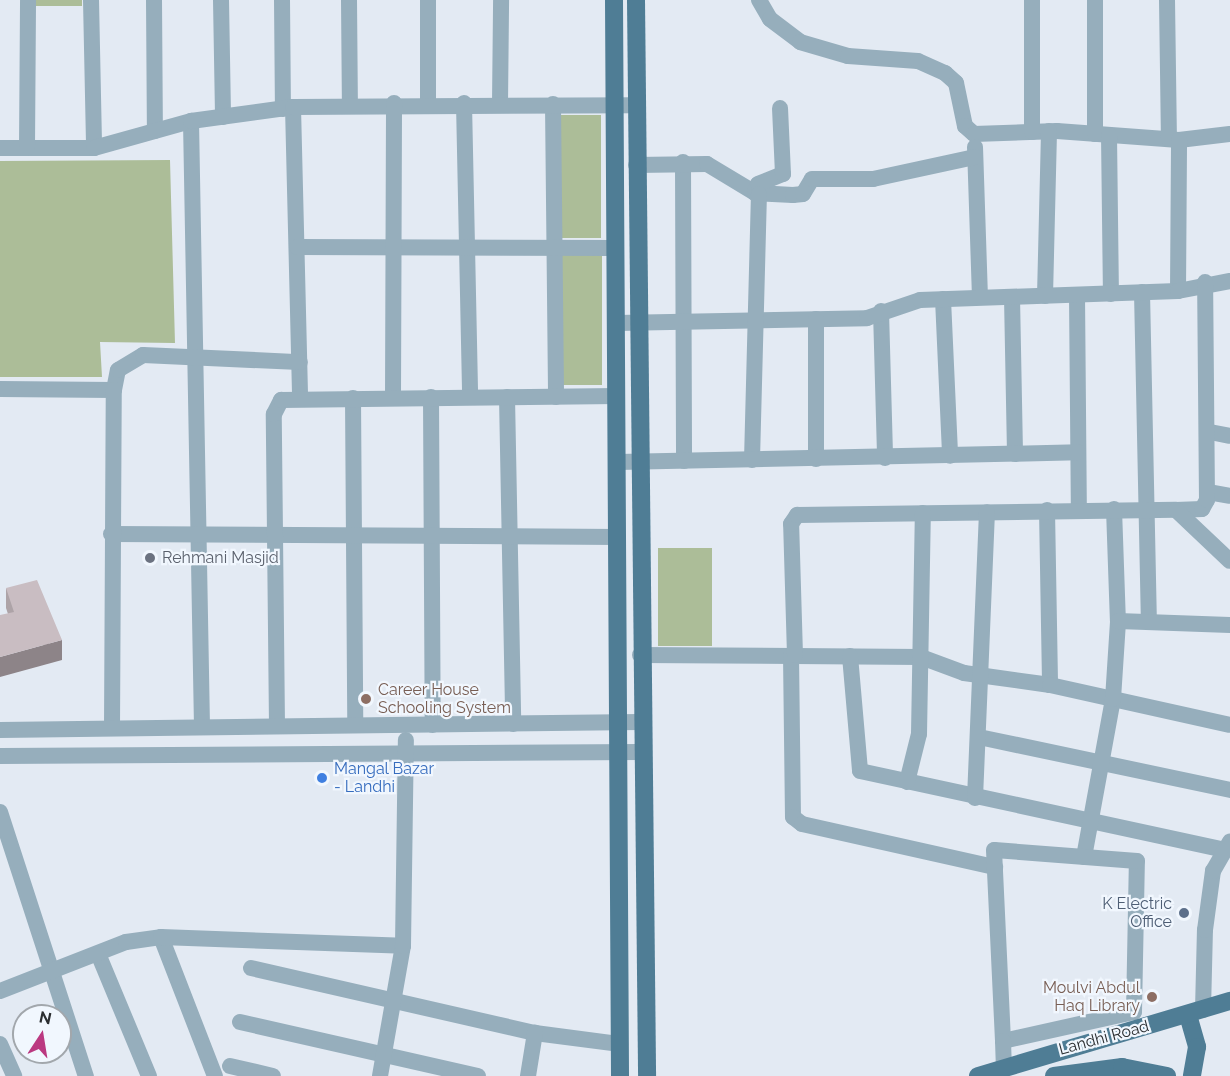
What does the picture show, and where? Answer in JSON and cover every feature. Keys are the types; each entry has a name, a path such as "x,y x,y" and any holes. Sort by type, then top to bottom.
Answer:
{"main road":[{"path":"614,0 620,722 620,1076"},
{"path":"636,0 639,655 647,1076"},
{"name":"Landhi Road","path":"978,1076 1004,1065 1230,1002"},
{"path":"1192,1076 1197,1047 1195,1013"},
{"name":"Landhi Road","path":"1054,1076 1122,1067 1167,1076"}],"street":[{"path":"27,148 28,0"},
{"path":"91,0 94,148"},
{"path":"153,0 155,131"},
{"path":"221,0 223,117"},
{"path":"282,0 297,247 300,398"},
{"path":"349,0 350,105"},
{"path":"428,0 428,103"},
{"path":"500,104 501,0"},
{"path":"759,0 770,19 800,42 848,56 918,62 945,73 956,83 965,126 975,134 1041,132 1174,140 1230,134"},
{"path":"1032,0 1041,132 1045,296"},
{"path":"1095,0 1112,294"},
{"path":"1167,0 1178,291"},
{"path":"0,148 94,148 191,121 288,108 394,103 636,105"},
{"path":"393,398 394,103"},
{"path":"464,103 470,397"},
{"path":"554,104 556,397"},
{"path":"752,460 757,193 758,184 783,174 780,108"},
{"path":"191,121 202,727"},
{"path":"975,134 980,297"},
{"path":"636,165 683,162 707,164 757,193 803,194 812,179 873,179 975,157"},
{"path":"683,162 684,461"},
{"path":"297,247 616,248"},
{"path":"616,323 867,318 881,311 943,299 1178,291 1205,282 1230,281"},
{"path":"994,867 802,824 793,817 792,518 1079,509 1202,509 1208,492 1210,432 1205,282"},
{"path":"1142,292 1149,621"},
{"path":"1077,295 1079,509"},
{"path":"1012,297 1015,454"},
{"path":"943,299 950,456"},
{"path":"881,311 885,458"},
{"path":"816,319 816,459"},
{"path":"112,728 111,534 114,390 118,370 128,360 143,356 300,362"},
{"path":"0,389 114,390"},
{"path":"277,726 274,414 281,400 617,396"},
{"path":"431,397 433,725"},
{"path":"507,397 513,724"},
{"path":"353,398 355,725"},
{"path":"1210,432 1230,436"},
{"path":"618,462 885,458 1078,452"},
{"path":"1208,492 1230,496"},
{"path":"1084,857 1113,699 1118,621 1114,509"},
{"path":"1047,510 1050,685"},
{"path":"1176,510 1230,561"},
{"path":"975,798 984,676 987,512"},
{"path":"907,782 919,734 923,513"},
{"path":"111,534 199,537 618,537"},
{"path":"1118,621 1230,625"},
{"path":"639,655 921,657 941,668 1050,685 1230,725"},
{"path":"850,656 858,769 975,798 1228,845 1204,930 1195,1013"},
{"path":"0,730 640,722"},
{"path":"380,1076 403,946 406,725"},
{"path":"979,737 1102,760 1230,790"},
{"path":"0,756 406,751 640,752"},
{"path":"0,812 49,974 86,1076"},
{"path":"1003,1041 1134,1012 1137,861 994,850 1004,1065"},
{"path":"0,992 99,956 126,942 161,937 403,946"},
{"path":"161,937 215,1076"},
{"path":"99,956 149,1076"},
{"path":"251,968 535,1033 620,1044"},
{"path":"240,1022 478,1076"},
{"path":"528,1076 535,1033"},
{"path":"0,1044 14,1076"},
{"path":"230,1065 273,1076"}],"green space":[{"path":"34,0 82,0 82,6 34,6"},
{"path":"559,115 601,115 601,238 559,238"},
{"path":"170,160 175,343 100,342 102,377 0,377 0,161"},
{"path":"562,255 602,255 602,385 562,385"},
{"path":"658,548 712,548 712,646 658,646"}],"building":[{"path":"37,580 62,640 0,657 0,615 14,612 6,588"}],"place":[{"name":"Rehmani Masjid","path":"150,558"},
{"name":"Career House Schooling System","path":"366,699"},
{"name":"Mangal Bazar - Landhi","path":"322,778"},
{"name":"K Electric Office","path":"1184,913"},
{"name":"Moulvi Abdul Haq Library","path":"1152,997"}]}
